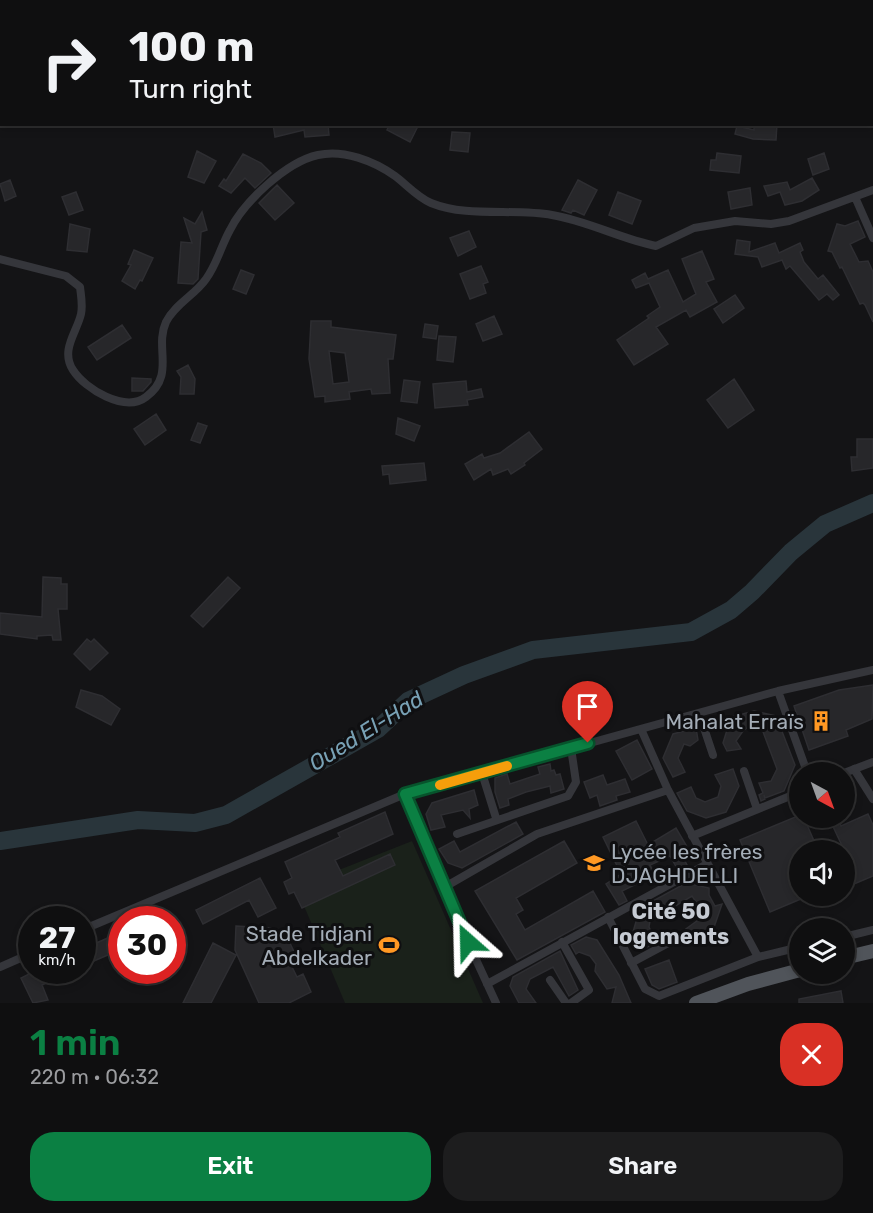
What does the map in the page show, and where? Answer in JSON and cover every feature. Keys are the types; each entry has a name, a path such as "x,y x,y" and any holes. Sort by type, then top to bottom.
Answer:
{"main road":[{"path":"855,955 873,951"},
{"path":"696,1003 748,984 789,973"}],"street":[{"path":"0,259 66,276 80,287 81,316 71,337 69,352 72,369 111,401 127,404 146,398 159,382 164,368 165,324 173,310 204,282 214,268 229,231 240,214 258,193 293,167 318,155 343,154 369,161 393,174 428,202 446,208 552,215 656,246 694,228 735,222 771,224 789,221 873,190"},
{"path":"855,197 873,238"},
{"path":"96,924 405,794 778,691 873,670"},
{"path":"778,691 803,762"},
{"path":"699,713 713,755"},
{"path":"640,729 668,790 758,957"},
{"path":"457,834 496,818 568,796 576,782 571,748"},
{"path":"855,769 873,762"},
{"path":"744,771 757,809"},
{"path":"855,771 873,799"},
{"path":"482,773 496,818"},
{"path":"443,888 537,834 668,790"},
{"path":"405,794 443,888 496,1003"},
{"path":"692,836 789,796"},
{"path":"488,984 707,864"},
{"path":"608,917 645,989 659,996 758,957 789,950"},
{"path":"855,934 873,930"},
{"path":"631,963 674,940"},
{"path":"562,942 589,990 571,1003"},
{"path":"0,967 18,959"},
{"path":"550,980 566,1003"}],"shaded area":[{"name":"Stade Tidjani Abdelkader","path":"412,841 483,1003 345,1003 296,887"}],"building":[{"path":"273,126 328,126 329,135 305,137 304,130 275,137"},
{"path":"389,126 417,128 410,142 387,130"},
{"path":"737,126 754,130 754,126 777,126 776,140 753,139 735,134"},
{"path":"452,132 470,133 468,152 450,150"},
{"path":"197,151 216,161 204,183 188,177"},
{"path":"717,153 741,156 739,173 710,170 711,160 716,160"},
{"path":"824,153 829,169 813,175 808,159"},
{"path":"243,154 261,163 271,173 255,188 245,178 231,193 219,186 224,179 226,181"},
{"path":"812,178 819,190 802,201 785,205 780,192 768,196 764,186 787,182 790,190"},
{"path":"10,180 16,196 5,201 0,184"},
{"path":"578,180 597,190 584,215 573,210 571,213 562,210"},
{"path":"277,185 294,203 275,220 259,203"},
{"path":"750,188 752,205 731,209 728,192"},
{"path":"76,192 83,210 69,215 62,197"},
{"path":"618,192 641,201 632,224 609,215"},
{"path":"202,212 207,230 201,232 198,279 193,284 178,283 181,242 192,243 184,218 195,224"},
{"path":"858,221 865,237 850,244 859,262 868,261 873,272 873,322 865,305 860,304 842,267 840,268 832,252 828,251 837,224 845,226"},
{"path":"70,224 90,229 87,252 67,250"},
{"path":"469,231 476,247 458,256 450,238"},
{"path":"737,240 750,242 749,252 775,243 779,253 800,243 803,250 800,252 804,262 818,279 823,275 839,295 833,300 827,294 819,300 790,266 786,269 782,260 762,267 758,257 735,254"},
{"path":"134,250 153,258 142,281 140,280 135,289 122,281 131,265 128,264"},
{"path":"702,251 714,279 706,282 717,302 690,317 686,310 656,327 668,344 634,365 617,340 649,318 647,316 660,307 649,283 636,288 632,280 645,273 648,279 668,270 683,302 696,294 682,259"},
{"path":"481,266 488,282 483,284 486,293 470,299 460,274"},
{"path":"241,270 254,275 246,294 233,289"},
{"path":"735,295 744,308 723,323 714,309"},
{"path":"494,316 502,334 483,341 476,324"},
{"path":"311,321 331,321 331,327 396,335 393,359 388,359 390,393 372,394 371,389 349,392 350,399 325,402 325,396 315,397 309,359","holes":["329,351 345,353 349,382 333,384"]},
{"path":"425,324 438,326 436,339 423,337"},
{"path":"122,325 131,338 97,360 88,347"},
{"path":"439,336 456,337 453,362 437,360"},
{"path":"188,365 195,379 194,394 180,394 181,377 177,371"},
{"path":"132,378 151,379 151,382 143,391 132,391"},
{"path":"734,379 754,410 728,428 707,400"},
{"path":"404,380 420,382 417,403 401,401"},
{"path":"466,381 467,392 481,389 483,397 467,400 468,405 435,408 433,384"},
{"path":"156,414 166,430 145,445 134,429"},
{"path":"398,418 420,426 414,441 396,434"},
{"path":"198,423 207,426 200,443 191,440"},
{"path":"529,432 542,449 524,463 525,465 511,474 508,469 493,475 491,469 474,480 465,464 482,454 484,458 500,453"},
{"path":"857,439 873,439 873,468 852,471 851,457 857,457"},
{"path":"424,463 426,480 390,484 389,474 383,475 382,466"},
{"path":"43,577 61,578 61,584 67,584 67,609 58,609 61,640 53,640 52,635 37,636 37,639 0,634 0,613 42,617"},
{"path":"228,577 240,588 203,627 191,616"},
{"path":"87,639 91,642 94,639 108,653 90,670 74,654"},
{"path":"873,685 872,719 846,730 848,736 809,750 794,706 839,690"},
{"path":"81,690 102,696 120,709 111,725 76,707"},
{"path":"754,711 776,716 794,762 789,762 789,779 784,791 765,798 764,795 765,799 761,801 759,795 763,793 759,783 771,781 777,769 762,729 752,724 736,741 741,749 727,751 723,743 731,717"},
{"path":"696,728 698,740 690,746 684,744 678,758 685,772 673,777 663,758 673,734"},
{"path":"637,740 652,769 632,780 616,751"},
{"path":"550,764 551,771 554,770 556,775 560,774 564,789 551,793 550,786 526,792 508,799 509,805 500,808 495,792 495,778 507,774 510,784 540,774 538,767"},
{"path":"733,769 739,786 726,812 706,818 687,811 677,793 691,787 696,798 705,802 718,797 721,786 715,775"},
{"path":"603,775 607,785 625,779 630,792 616,796 617,800 600,806 597,795 590,798 584,782"},
{"path":"474,790 478,805 469,809 470,818 463,810 441,815 445,827 431,830 426,814 432,803"},
{"path":"385,812 393,834 335,860 343,876 390,854 395,865 302,908 294,892 289,894 284,882 292,878 285,862 340,837 338,833"},
{"path":"868,814 873,825 873,876 855,884 855,840 839,840 834,828 855,828 855,820"},
{"path":"789,820 789,828 808,828 814,840 789,840 789,904 770,912 740,840"},
{"path":"636,821 648,845 676,828 693,857 685,861 687,865 678,870 670,856 650,865 655,875 622,891 627,901 619,905 606,884 621,874 603,837"},
{"path":"516,822 523,834 462,868 448,863 439,849 454,841 460,852"},
{"path":"564,841 577,863 516,898 523,910 516,914 525,930 593,891 605,912 517,960 475,891"},
{"path":"260,878 276,908 258,917 249,900 203,924 196,910"},
{"path":"686,883 709,888 709,895 715,906 722,904 712,933 699,941 695,933 691,936 686,929 705,915 692,896 650,921 649,927 656,942 642,950 633,932 640,908"},
{"path":"236,926 271,928 270,943 280,938 282,942 288,939 297,958 289,961 297,977 303,974 311,992 289,1003 259,1003 235,950"},
{"path":"586,937 597,940 619,975 631,1003 612,1003 616,987 607,989 595,971 596,964 590,956 579,952 576,954 571,945"},
{"path":"108,938 108,955 96,960 96,943"},
{"path":"213,943 236,955 211,1003 183,1003"},
{"path":"560,951 578,990 569,996 553,967 530,979 526,989 536,1003 519,1003 510,986 513,977"},
{"path":"669,960 677,982 659,989 652,985 645,969"},
{"path":"24,984 44,984 42,985 48,1000 33,1003"},
{"path":"841,991 843,1003 799,1003 799,999"}],"waterway":[{"name":"Oued El-Had","path":"0,841 138,820 195,823 226,815 378,729 408,701 464,675 533,650 691,632 731,610 791,552 825,524 873,503"}],"slow traffic":[{"path":"440,785 507,766"}],"place":[{"name":"Mahalat Erraïs","path":"821,721"},
{"name":"Lycée les frères DJAGHDELLI","path":"594,863"},
{"name":"Stade Tidjani Abdelkader","path":"389,945"}],"district":[{"name":"Cité 50 logements","path":"671,924"}],"route":[{"path":"468,942 448,900 405,794 588,743"}]}
